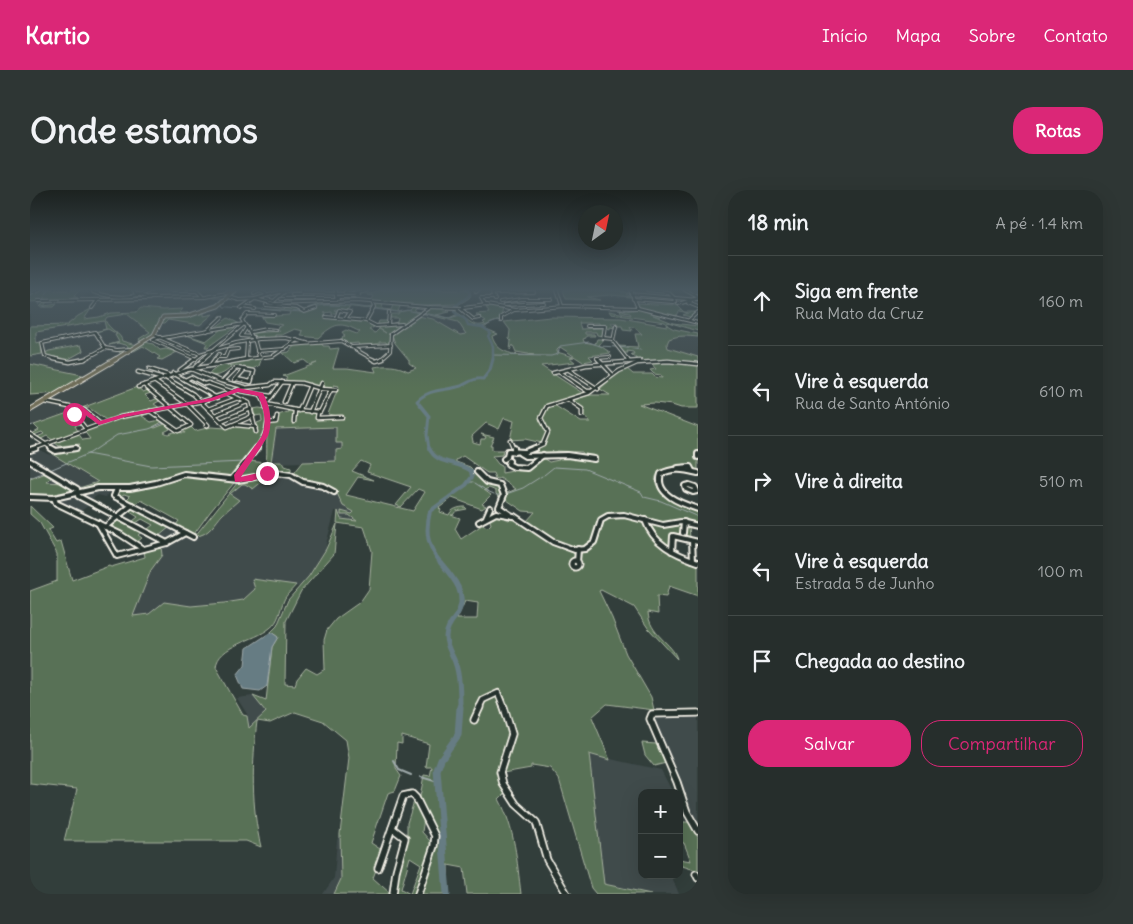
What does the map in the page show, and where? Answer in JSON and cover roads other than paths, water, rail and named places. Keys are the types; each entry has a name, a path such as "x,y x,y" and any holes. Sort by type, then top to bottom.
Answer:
{"main road":[{"path":"30,410 154,335 159,323"}],"street":[{"path":"205,332 215,323"},
{"path":"370,323 376,326 403,324"},
{"path":"196,359 153,340 244,324"},
{"path":"244,324 251,332 262,362"},
{"path":"192,368 212,351 217,344 244,324"},
{"path":"291,345 339,340 346,342 376,361 382,360 387,356 392,334 403,324"},
{"path":"587,326 606,326 603,338 612,339 629,362"},
{"path":"612,339 616,326"},
{"path":"247,327 241,336 252,336"},
{"path":"251,332 266,329 276,330"},
{"path":"105,348 95,332 42,343 45,356 76,363 105,348 126,352"},
{"path":"154,335 202,354"},
{"path":"185,369 202,354 239,343 286,338 309,344"},
{"path":"138,387 185,369 272,356 297,340"},
{"path":"246,359 247,342"},
{"path":"238,360 239,343"},
{"path":"352,347 391,345"},
{"path":"119,351 133,348"},
{"path":"257,351 284,348"},
{"path":"217,358 224,357 228,350 238,349"},
{"path":"119,351 119,357"},
{"path":"211,365 220,354"},
{"path":"272,356 276,360"},
{"path":"610,357 597,358 613,375"},
{"path":"504,459 507,457 508,451 520,452 535,449 543,444 548,432 541,421 544,409 596,390 613,375 627,367 647,361"},
{"path":"553,373 602,363 647,361 698,364"},
{"path":"192,368 223,381 247,388"},
{"path":"223,381 236,368 254,371 251,382 236,379"},
{"path":"577,368 583,371"},
{"path":"149,369 168,375"},
{"path":"231,383 244,370"},
{"path":"570,370 596,390"},
{"path":"138,372 160,378"},
{"path":"559,372 587,391 596,390"},
{"path":"174,373 217,398"},
{"path":"164,377 200,401 227,427 253,416"},
{"path":"185,380 191,377 204,384 208,383 232,392"},
{"path":"575,382 585,380"},
{"path":"154,381 187,404 208,425 206,426"},
{"path":"30,450 99,423 217,398 238,390 270,385 274,382 310,385 336,390"},
{"path":"266,404 282,382"},
{"path":"284,402 292,383"},
{"path":"310,412 322,383"},
{"path":"144,385 191,425 178,431 150,411"},
{"path":"294,422 297,410 310,385"},
{"path":"238,390 271,396"},
{"path":"331,390 317,418 342,417"},
{"path":"228,394 248,402 256,432"},
{"path":"232,479 238,475 265,436 268,423 266,404 261,394"},
{"path":"300,394 306,394"},
{"path":"208,409 238,398"},
{"path":"298,398 304,399"},
{"path":"569,400 582,408 582,415"},
{"path":"45,402 84,410 99,423"},
{"path":"215,414 248,402"},
{"path":"266,404 319,412"},
{"path":"221,421 251,409"},
{"path":"82,411 74,414 86,429"},
{"path":"268,423 276,422 277,416"},
{"path":"234,424 256,427"},
{"path":"30,434 56,451 76,448"},
{"path":"510,440 513,444 514,452"},
{"path":"520,452 525,456 574,455 594,458"},
{"path":"509,462 517,468 529,467 543,455"},
{"path":"30,461 78,490 78,496 167,543"},
{"path":"698,473 676,469 661,474 659,478 659,484 669,496 698,509"},
{"path":"30,498 54,498 98,488 117,489 156,483 184,474 238,480 252,479 272,472 293,476 303,482 323,486 334,492"},
{"path":"477,472 487,482 500,485 504,495 499,507 512,516"},
{"path":"238,475 238,480"},
{"path":"117,489 114,496 193,536"},
{"path":"54,498 56,503 98,523 143,549"},
{"path":"105,527 132,505"},
{"path":"486,518 490,508"},
{"path":"479,522 498,513 517,517 558,546 578,549 588,546 595,541 599,524 606,517 619,514 666,525 684,522 698,526"},
{"path":"645,520 653,536 672,551 698,562"},
{"path":"684,522 684,533"},
{"path":"98,523 116,556 167,543 186,533"},
{"path":"672,551 673,536 698,542"},
{"path":"692,540 693,560"},
{"path":"577,562 578,549"},
{"path":"474,720 484,699 498,693 511,726 512,734 500,772 503,784 516,804 536,822 547,860 567,894"},
{"path":"698,713 652,714 650,719 677,782 687,812 698,831"},
{"path":"378,868 403,796 404,794 414,795 435,836 427,869 418,894"},
{"path":"392,828 405,838 396,871 393,894"}],"water":[{"path":"271,632 278,637 272,647 267,686 260,691 243,689 237,675 245,665 247,648"}],"waterway":[{"path":"467,323 468,325 482,327 490,332"},
{"path":"482,327 493,323"},
{"path":"490,333 488,336 493,346 493,359"},
{"path":"493,355 551,356 558,354 560,346 589,342 600,346 616,347"},
{"path":"619,347 641,350"},
{"path":"429,449 427,435 429,416 417,401 432,392 483,379 490,370 493,359"},
{"path":"87,454 117,435 149,429 164,423"},
{"path":"429,448 437,458 460,465 471,471 472,477 466,485 430,511 428,538 436,557 441,563"},
{"path":"50,470 87,454"},
{"path":"87,454 151,466 244,462"},
{"path":"544,475 554,467 585,469 641,492 644,497 661,501 698,517"},
{"path":"30,478 45,472"},
{"path":"506,494 523,488 542,476"},
{"path":"475,483 484,489"},
{"path":"485,490 494,494"},
{"path":"496,495 502,495"},
{"path":"440,562 454,580 461,594 460,609 449,626 446,637 458,673 460,707"},
{"path":"447,894 437,770 441,759 458,735 460,707"},
{"path":"394,761 399,770 411,775"},
{"path":"421,777 438,782"}]}
